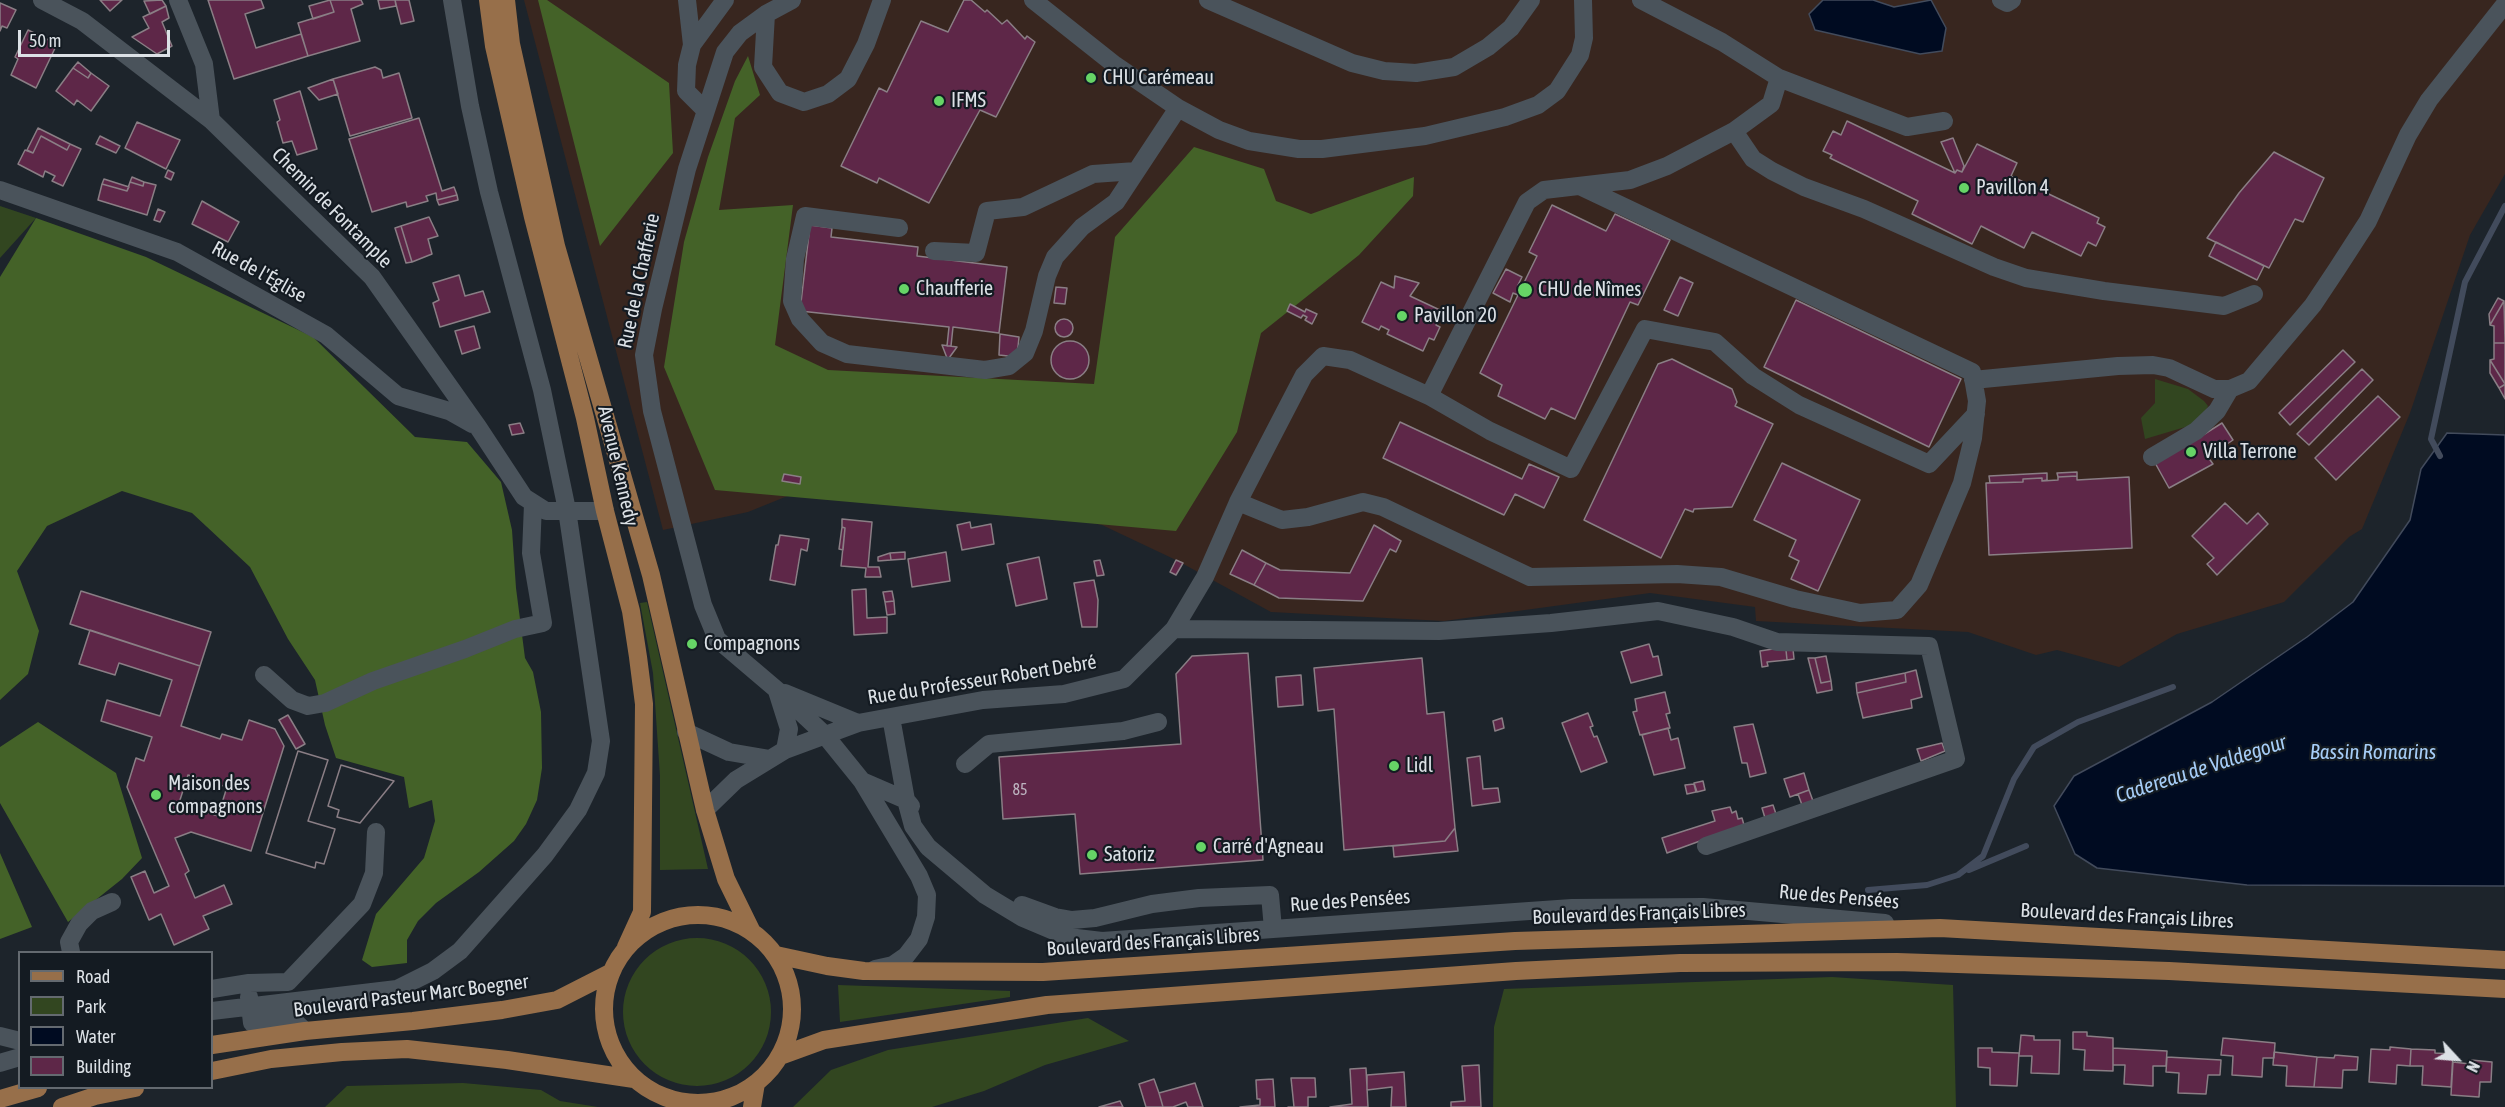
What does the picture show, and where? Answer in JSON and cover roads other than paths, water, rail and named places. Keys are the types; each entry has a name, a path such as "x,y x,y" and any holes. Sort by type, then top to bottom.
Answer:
{"main road":[{"name":"Avenue Kennedy","path":"488,0 494,46 527,194 585,418 605,511 631,611 644,704 642,912 626,947"},
{"name":"Avenue Kennedy","path":"506,0 511,44 556,246 651,576 705,810 726,879 751,930"},
{"path":"699,914 726,918 751,930 776,955 790,987 792,1022 780,1056 756,1083 726,1100 691,1104 659,1101 634,1079 616,1057 605,1030 603,1001 610,973 626,947 647,929 672,917 699,914"},
{"name":"Boulevard des Français Libres","path":"776,955 864,971 1043,972 1515,941 1940,928 2505,960"},
{"path":"780,1056 824,1040 1047,1005 1516,971 1680,963 1908,962 2169,971 2505,989"},
{"name":"Boulevard Pasteur Marc Boegner","path":"213,1045 305,1031 465,1016 557,1000 610,973"},
{"path":"213,1071 271,1059 407,1049 507,1060 634,1079"},
{"path":"752,1107 756,1083"},
{"path":"0,1099 35,1089"},
{"path":"62,1107 95,1096 130,1089"}],"street":[{"name":"Chemin de Fontample","path":"42,0 82,21 211,120 372,277 478,427 524,497 533,504"},
{"path":"178,0 204,64 211,120"},
{"path":"213,1011 397,989 432,971 460,951 545,855 578,810 596,773 601,741 567,510 542,390 484,171 470,106 452,0"},
{"path":"687,0 692,45 687,65 686,91 705,110"},
{"path":"692,45 725,0"},
{"name":"Rue de la Chafferie","path":"792,0 766,14 740,33 726,52 687,169 652,309 644,355 652,411 703,605 717,639 824,734 862,781 919,876 927,895 926,917 920,939 906,956 893,965 864,971"},
{"path":"766,14 763,68 780,93 804,102 828,94 848,79 866,44 882,0"},
{"path":"1033,0 1116,65 1178,108 1219,130 1249,141 1299,149 1322,149 1425,136 1505,117 1538,105 1557,92 1580,55 1584,38 1582,0"},
{"path":"1209,0 1352,63 1384,71 1416,73 1454,67 1488,47 1511,28 1531,0"},
{"path":"1641,0 1722,42 1779,78 1907,127 1944,121"},
{"path":"2001,0 2007,3 2012,0"},
{"path":"1973,380 2118,366 2153,365 2169,368 2214,389 2230,389 2249,381 2313,305 2368,221 2408,135 2429,100 2505,4"},
{"path":"1779,78 1771,104 1734,131 1667,166 1630,180 1544,190 1527,202 1429,396 1490,431 1571,469 1645,329 1715,342 1753,375 1799,405 1929,464 1976,414"},
{"path":"899,228 805,216 795,259 792,301 800,319 822,343 847,354 985,370 1009,366 1025,353 1034,331 1047,276 1055,257 1082,227 1116,202 1178,108"},
{"path":"1734,131 1753,159 1772,171 1804,187 1864,209 2025,278 2104,291 2224,306 2254,294"},
{"path":"934,251 976,254 987,211 1023,207 1093,174 1136,171"},
{"path":"1238,502 1282,520 1308,517 1363,502 1383,507 1530,577 1677,574 1721,577 1795,599 1860,613 1897,610 1919,585 1962,483 1973,438 1976,414 1977,401 1972,372 1582,187"},
{"name":"Rue de l'Église","path":"0,190 177,252 326,335 398,396 449,411 478,427"},
{"name":"Rue du Professeur Robert Debré","path":"705,810 736,780 777,754 824,734 858,723 984,700 1064,694 1124,679 1174,629 1205,577 1238,502 1304,375 1323,356 1350,360 1429,396"},
{"path":"2152,457 2196,430 2217,411 2230,389"},
{"path":"264,675 292,700 308,706 325,703 373,681 515,629 543,623 531,553 533,504 546,511 605,511"},
{"path":"1174,629 1439,631 1551,623 1658,611 1733,627 1777,642 1929,646 1956,759 1706,846"},
{"path":"686,732 729,752 777,754 789,729 777,690"},
{"path":"777,690 858,723"},
{"name":"Rue des Pensées","path":"891,717 913,826 928,847 984,895 1023,918 1068,937 1102,940 1572,908 1691,907 1940,928"},
{"path":"964,764 989,744 1123,731 1158,722"},
{"path":"862,781 906,800 938,840 961,863 1016,902 1055,917 1072,920 1095,918 1152,904 1199,898 1270,895 1273,929"},
{"path":"213,989 249,983 288,982 362,904 374,873 376,832"},
{"path":"71,951 69,942 79,924 92,911 112,902"},
{"path":"249,983 252,1023 291,1018 305,1031"},
{"path":"0,1036 18,1040"},
{"path":"0,1063 18,1058"}],"water":[{"path":"1823,0 1873,0 1894,7 1931,0 1946,28 1942,51 1920,54 1815,30 1809,14"},
{"name":"Bassin Romarins","path":"2447,433 2505,435 2505,886 2247,885 2097,868 2075,854 2054,806 2074,776 2212,702 2307,637 2353,602 2410,520 2421,469"}],"waterway":[{"name":"Cadereau de Valdegour","path":"2440,456 2431,439 2465,282 2505,206"},
{"name":"Cadereau de Valdegour","path":"1868,890 1927,885 1958,875 1983,856 2014,779 2034,747 2078,722 2173,687"},
{"name":"Cadereau de Valdegour","path":"1969,870 2026,846"}],"place":[{"name":"CHU Carémeau","path":"1091,78"},
{"name":"IFMS","path":"939,101"},
{"name":"Pavillon 4","path":"1964,188"},
{"name":"Chaufferie","path":"904,289"},
{"name":"CHU de Nîmes","path":"1525,290"},
{"name":"Pavillon 20","path":"1402,316"},
{"name":"Villa Terrone","path":"2191,452"},
{"name":"Compagnons","path":"692,644"},
{"name":"Lidl","path":"1394,766"},
{"name":"Maison des compagnons","path":"156,795"},
{"name":"Carré d'Agneau","path":"1201,847"},
{"name":"Satoriz","path":"1092,855"}]}
